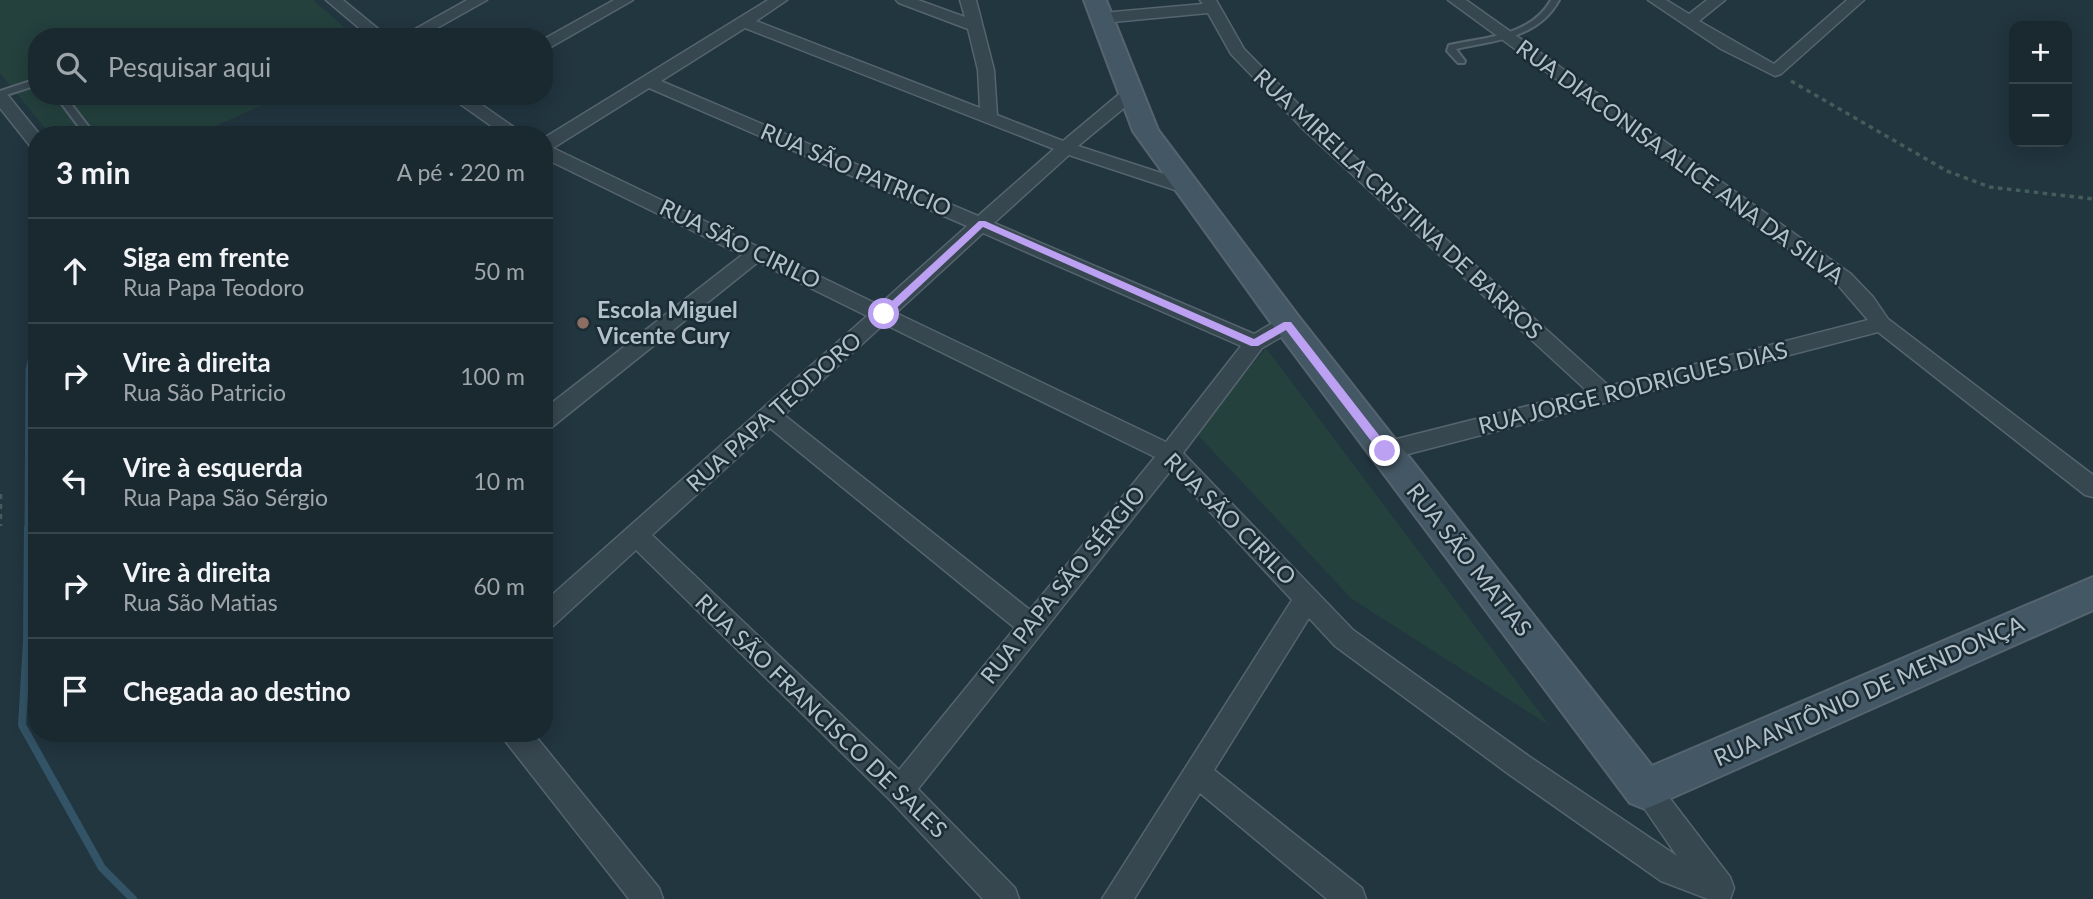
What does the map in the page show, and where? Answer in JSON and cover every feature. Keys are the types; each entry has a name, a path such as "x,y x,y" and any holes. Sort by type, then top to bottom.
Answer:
{"street":[{"path":"334,0 369,28"},
{"path":"426,28 479,0"},
{"path":"553,41 625,0"},
{"path":"553,143 779,0"},
{"path":"904,0 973,26"},
{"name":"RUA DIACONISA ALICE ANA DA SILVA","path":"1456,0 1844,279 1866,302 1881,324 2093,488"},
{"path":"1656,0 1727,46 1775,71 1856,0"},
{"path":"1689,22 1717,0"},
{"path":"933,11 969,2 986,70 989,117"},
{"path":"1099,9 1211,4"},
{"name":"RUA MIRELLA CRISTINA DE BARROS","path":"1211,4 1237,51 1252,68 1320,135 1605,396"},
{"name":"RUA SÃO MATIAS","path":"1099,9 1146,131 1288,324 1723,893"},
{"path":"745,22 1066,149 1188,188"},
{"name":"RUA SÃO PATRICIO","path":"650,82 1255,343"},
{"path":"956,104 989,89"},
{"name":"RUA PAPA TEODORO","path":"553,610 982,223 1130,94"},
{"path":"0,96 28,132"},
{"path":"471,105 502,126"},
{"name":"RUA SÃO CIRILO","path":"553,153 1170,454 1344,638 1520,766 1672,870 1723,893"},
{"path":"553,414 757,253"},
{"name":"RUA PAPA SÃO SÉRGIO","path":"900,790 1170,454 1255,343 1288,324"},
{"name":"RUA JORGE RODRIGUES DIAS","path":"1385,451 1881,324"},
{"path":"769,415 1030,625"},
{"name":"RUA SÃO FRANCISCO DE SALES","path":"636,535 900,790 1004,899"},
{"name":"RUA ANTÔNIO DE MENDONÇA","path":"1645,789 2093,593"},
{"path":"1117,899 1308,597"},
{"path":"523,742 648,899"},
{"path":"1198,774 1351,899"}],"lane":[{"path":"1461,61 1451,51 1452,47 1524,30 1549,12 1555,0"},
{"path":"0,96 28,85"},
{"path":"67,105 83,126"}],"path":[{"path":"1775,71 1947,171 1990,187 2093,199"},
{"path":"0,494 0,526"}],"green space":[{"path":"0,0 313,0 345,28 28,28 28,105 263,105 215,126 44,126 0,73"},
{"path":"1266,348 1549,725 1352,599 1195,432"}],"waterway":[{"path":"28,528 27,642 22,725 28,736"},
{"path":"32,742 102,868 133,899"}],"place":[{"name":"Escola Miguel Vicente Cury","path":"583,323"}],"route":[{"path":"884,314 982,223 1255,343 1288,324 1385,451"}]}
